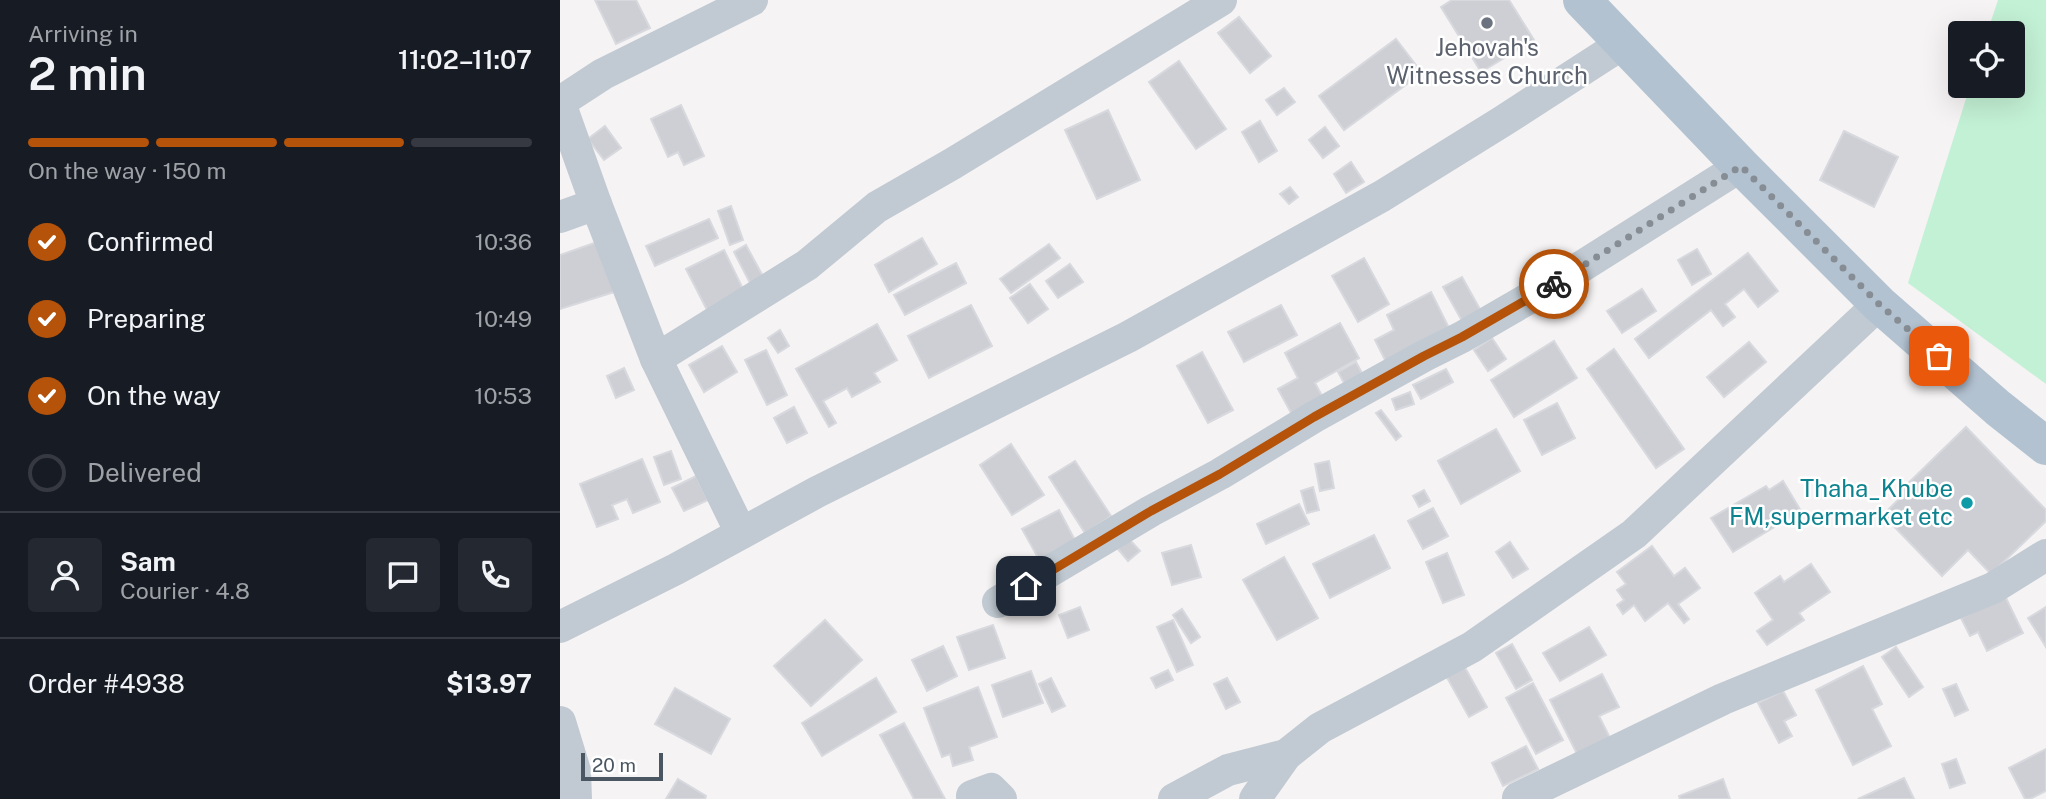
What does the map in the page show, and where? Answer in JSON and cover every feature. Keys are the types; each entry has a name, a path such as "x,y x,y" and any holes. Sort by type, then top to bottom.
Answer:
{"main road":[{"path":"1582,0 1741,166 1879,304 1998,408 2046,446"}],"street":[{"path":"741,533 656,359 560,102 603,74 752,0"},
{"path":"656,359 807,265 877,207 1221,0"},
{"path":"560,627 676,569 829,486 1128,337 1382,196 1622,44"},
{"path":"998,602 1314,417 1546,289 1741,166"},
{"path":"560,217 596,204"},
{"path":"1255,799 1286,755 1320,728 1472,647 1634,534 1879,304"},
{"path":"1518,798 1723,699 1993,588 2046,555"},
{"path":"560,722 575,771 576,799"},
{"path":"1174,799 1228,770 1286,755"}],"green space":[{"path":"1998,0 2046,0 2046,384 1908,283 1966,98 2025,98 2025,21 1991,21"}],"building":[{"path":"595,0 636,0 650,28 616,44"},
{"name":"Jehovah's Witnesses Church","path":"1452,0 1509,0 1534,40 1481,72 1441,7"},
{"path":"1239,17 1271,56 1250,73 1218,33"},
{"path":"1396,39 1422,73 1344,130 1319,96"},
{"path":"1179,61 1226,129 1196,149 1149,82"},
{"path":"1284,88 1295,102 1277,115 1266,100"},
{"path":"681,105 704,156 684,165 678,152 668,157 651,119"},
{"path":"1108,110 1140,180 1097,199 1065,130"},
{"path":"1260,121 1277,151 1259,162 1242,132"},
{"path":"605,126 621,148 604,160 588,139"},
{"path":"1325,127 1339,146 1323,158 1309,140"},
{"path":"1844,131 1898,157 1874,207 1820,180"},
{"path":"1351,162 1364,182 1346,193 1334,174"},
{"path":"1290,187 1298,197 1289,204 1280,194"},
{"path":"731,206 743,240 730,245 718,211"},
{"path":"709,219 718,238 655,266 646,246"},
{"path":"922,238 937,264 889,292 875,265"},
{"path":"597,242 614,292 560,309 560,255"},
{"path":"1049,244 1060,258 1011,293 1000,279"},
{"path":"746,245 765,280 752,287 734,252"},
{"path":"1697,249 1711,274 1692,285 1678,260"},
{"path":"724,250 744,291 707,310 686,269"},
{"path":"1748,253 1778,291 1758,307 1744,289 1725,304 1735,317 1723,326 1711,310 1649,358 1635,339"},
{"path":"1364,258 1389,304 1358,322 1332,276"},
{"path":"956,263 966,283 905,315 894,295"},
{"path":"1070,264 1083,282 1058,298 1046,281"},
{"path":"1462,277 1481,311 1462,321 1443,287"},
{"path":"1030,284 1048,309 1028,323 1010,298"},
{"path":"1642,289 1656,311 1622,333 1607,311"},
{"path":"1431,292 1453,336 1389,368 1375,340 1394,330 1387,315"},
{"path":"971,305 992,346 929,378 908,336"},
{"path":"1281,305 1297,335 1244,362 1228,332"},
{"path":"1340,323 1359,358 1315,383 1327,405 1296,422 1278,389 1298,378 1285,353"},
{"path":"877,324 897,360 874,373 880,382 852,397 847,388 823,401 836,423 829,427 796,369"},
{"path":"780,330 789,346 778,353 768,338"},
{"path":"1492,338 1506,359 1488,371 1474,350"},
{"path":"1554,341 1577,378 1514,417 1491,380"},
{"path":"1749,342 1766,362 1724,397 1707,377"},
{"path":"722,346 737,372 704,392 689,365"},
{"path":"1614,349 1684,449 1656,468 1587,369"},
{"path":"766,350 787,395 767,405 745,360"},
{"path":"1202,352 1233,410 1208,423 1177,366"},
{"path":"1356,362 1368,384 1350,394 1338,372"},
{"path":"624,368 634,390 616,398 607,376"},
{"path":"1446,369 1453,382 1421,399 1413,385"},
{"path":"1410,392 1414,404 1396,410 1392,399"},
{"path":"1557,403 1575,438 1542,455 1524,420"},
{"path":"794,407 807,433 787,443 774,418"},
{"path":"1381,410 1401,436 1396,440 1376,413"},
{"name":"Thaha_Khube FM,supermarket etc","path":"1966,427 2046,510 2046,521 1991,574 1968,550 1942,576 1883,515 1902,496 1899,492"},
{"path":"1496,429 1520,471 1461,504 1438,461"},
{"path":"1011,444 1044,495 1012,515 980,465"},
{"path":"671,451 681,479 664,485 654,457"},
{"path":"642,459 660,502 633,513 627,499 612,505 618,519 597,527 580,484"},
{"path":"1075,461 1111,516 1085,533 1049,477"},
{"path":"1329,461 1334,488 1320,491 1315,464"},
{"path":"696,476 708,500 684,511 672,488"},
{"path":"1783,481 1801,511 1733,552 1711,518 1766,486 1769,490"},
{"path":"1313,487 1319,510 1307,513 1301,491"},
{"path":"1424,490 1430,501 1419,507 1413,496"},
{"path":"1299,504 1309,524 1266,544 1257,524"},
{"path":"1433,508 1448,536 1423,549 1408,521"},
{"path":"1059,510 1077,544 1041,563 1022,529"},
{"path":"1374,535 1390,568 1330,598 1313,564"},
{"path":"1129,539 1140,551 1128,561 1118,549"},
{"path":"1510,542 1528,569 1513,578 1496,552"},
{"path":"1191,545 1201,577 1172,585 1162,553"},
{"path":"1652,546 1674,576 1685,568 1700,588 1678,604 1689,619 1684,623 1668,603 1645,621 1634,605 1623,614 1617,605 1624,600 1617,590 1626,584 1617,572"},
{"path":"1447,553 1464,595 1443,603 1426,562"},
{"path":"1284,557 1318,618 1277,640 1243,580"},
{"path":"1811,564 1830,592 1799,613 1804,620 1767,645 1757,631 1773,620 1755,593 1780,576 1784,582"},
{"path":"2005,596 2023,633 1987,651 1978,632 1970,636 1961,618"},
{"path":"1080,607 1089,630 1068,638 1059,615"},
{"path":"2046,607 2046,647 2028,618"},
{"path":"1182,609 1200,637 1191,643 1173,615"},
{"path":"825,620 862,660 811,706 774,666"},
{"path":"1173,620 1193,665 1177,672 1157,627"},
{"path":"993,625 1005,658 969,670 957,637"},
{"path":"1589,627 1606,655 1560,681 1543,653"},
{"path":"1512,644 1532,680 1516,689 1496,653"},
{"path":"943,646 957,676 927,691 912,660"},
{"path":"1896,647 1923,687 1909,697 1882,657"},
{"path":"1463,664 1487,707 1469,717 1445,674"},
{"path":"1863,666 1882,704 1872,709 1891,746 1853,765 1816,690"},
{"path":"1168,670 1173,680 1156,688 1151,678"},
{"path":"1031,671 1043,703 1003,717 992,685"},
{"path":"1602,674 1619,707 1599,716 1610,738 1577,754 1550,700"},
{"path":"876,678 896,712 822,756 802,723"},
{"path":"1051,678 1065,706 1052,712 1039,684"},
{"path":"1227,678 1240,702 1226,709 1214,684"},
{"path":"1533,683 1563,740 1536,754 1506,698"},
{"path":"1956,684 1968,710 1955,716 1943,689"},
{"path":"978,687 997,737 969,747 973,760 953,766 950,754 942,757 924,708"},
{"path":"675,688 730,719 711,754 655,724"},
{"path":"1783,691 1796,715 1784,721 1792,736 1779,743 1758,703"},
{"path":"904,723 945,799 914,799 880,735"},
{"path":"1526,746 1538,769 1503,786 1492,763"},
{"path":"2046,749 2046,791 2025,799 2009,768"},
{"path":"1956,759 1965,783 1950,788 1942,764"},
{"path":"1904,778 1914,799 1858,799"},
{"path":"678,779 706,796 705,799 666,799"},
{"path":"1723,779 1730,799 1680,799 1679,796"}],"way so far":[{"path":"1554,284 1741,166 1879,304 1939,356"}],"place":[{"name":"Jehovah's Witnesses Church","path":"1487,23"},
{"name":"Thaha_Khube FM,supermarket etc","path":"1967,503"}],"route":[{"path":"1026,586 1314,417 1554,284"}]}
